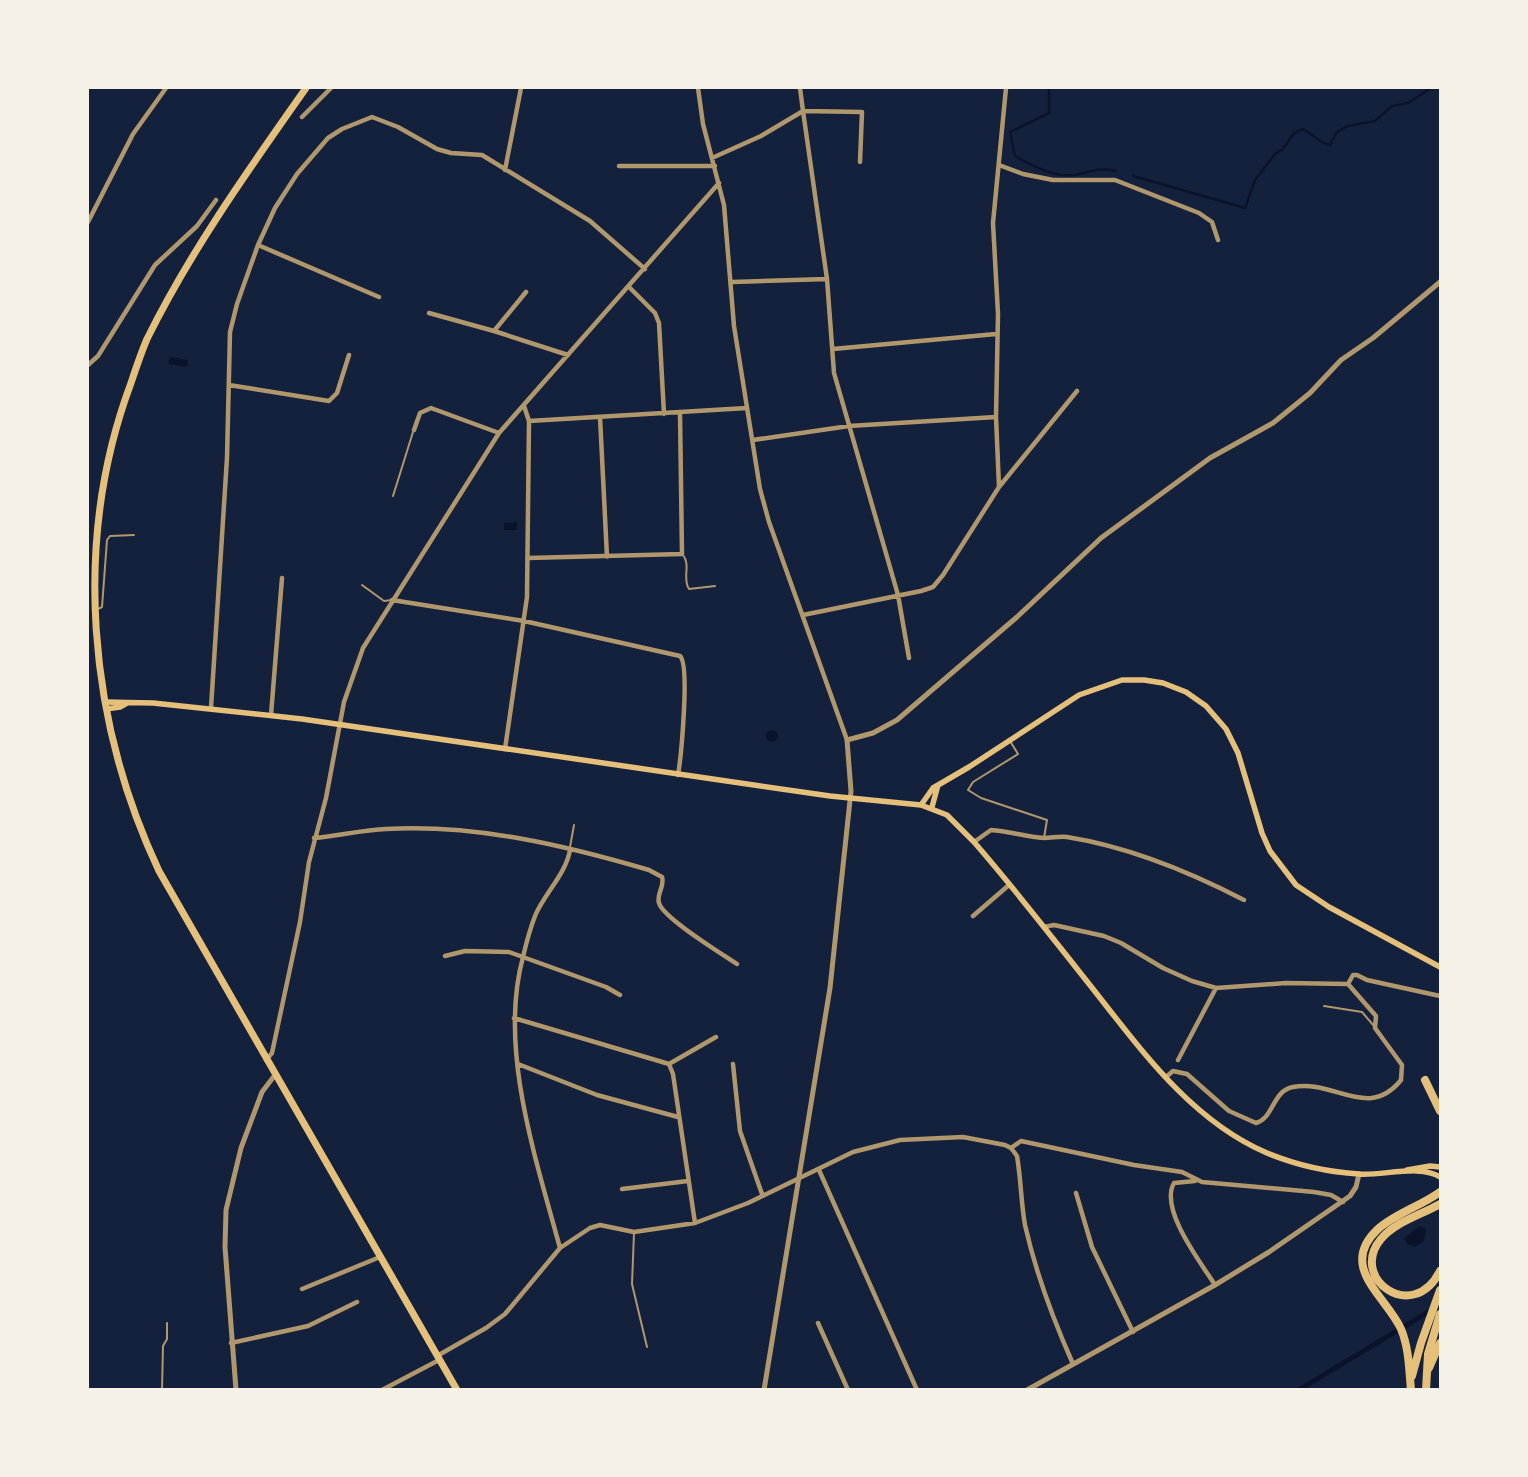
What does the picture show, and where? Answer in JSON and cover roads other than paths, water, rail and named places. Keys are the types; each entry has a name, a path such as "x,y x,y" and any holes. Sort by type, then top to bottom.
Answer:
{"highway":[{"path":"1425,1080 1440,1111"},
{"path":"1411,1389 1405,1341 1399,1326 1367,1279 1363,1264 1367,1246 1373,1234 1384,1224 1440,1192"},
{"path":"1440,1204 1386,1234 1376,1246 1372,1263 1376,1278 1383,1287 1393,1294 1404,1296 1417,1294 1428,1288 1440,1271"},
{"path":"1411,1389 1417,1355 1440,1290"},
{"path":"1426,1390 1429,1346 1440,1315"},
{"path":"1426,1379 1440,1343"}],"main road":[{"path":"306,88 189,261 146,341 124,403 106,470 96,547 96,610 100,671 120,770 148,847 175,902 457,1390"},
{"path":"922,804 929,791 1079,695 1122,680 1144,680 1163,683 1186,692 1206,706 1226,729 1238,752 1262,833 1270,851 1286,873 1312,897 1440,967"},
{"path":"106,706 120,707 127,703 211,708 271,715 678,775 850,798 922,804 932,807 954,820 974,842 1166,1077 1192,1105 1214,1123 1256,1148 1292,1162 1322,1170 1359,1174 1426,1172 1440,1177"},
{"path":"932,807 938,785"},
{"path":"1397,1172 1419,1166 1440,1167"}],"street":[{"path":"88,222 132,134 166,88"},
{"path":"302,116 331,88"},
{"path":"505,170 521,88"},
{"path":"698,88 703,124 720,183 732,282 734,326 764,506 847,740 852,780 829,996 764,1390"},
{"path":"800,88 827,279 834,373 898,595 909,658"},
{"path":"999,487 996,417 996,334 998,314 993,223 1006,88"},
{"path":"712,158 761,136 803,110 862,112 860,162"},
{"path":"211,708 229,385 230,332 237,304 258,245 276,208 297,174 328,138 342,129 372,117 398,126 437,149 452,153 482,155 590,221 645,269"},
{"path":"999,165 1023,174 1053,180 1115,180 1199,214 1212,222 1218,240"},
{"path":"619,166 715,166"},
{"path":"266,1060 272,1053 300,922 314,838 326,798 348,684 363,648 499,433 720,183"},
{"path":"88,365 98,356 155,265 197,226 216,200"},
{"path":"258,245 380,297"},
{"path":"732,282 827,279"},
{"path":"847,740 873,733 897,720 1016,617 1101,538 1210,458 1273,423 1310,393 1341,360 1373,338 1440,282"},
{"path":"629,287 655,313 659,323 664,414"},
{"path":"494,331 526,292"},
{"path":"429,313 494,331 568,355"},
{"path":"832,349 996,334"},
{"path":"229,385 329,400 335,398 349,355"},
{"path":"803,615 921,591 939,582 999,487 1077,391"},
{"path":"505,749 524,621 528,558 528,421 524,406"},
{"path":"414,430 419,415 424,410 434,408 499,433"},
{"path":"528,421 748,408"},
{"path":"528,558 682,554 680,413"},
{"path":"600,417 607,557"},
{"path":"753,440 849,426 996,417"},
{"path":"271,715 282,578"},
{"path":"392,600 524,621 680,656 684,663 682,749 678,775"},
{"path":"314,838 387,829 455,830 522,838 640,868 662,877 664,884 658,898 661,908 674,920 737,964"},
{"path":"974,842 991,830 1044,838 1065,836 1116,848 1194,874 1244,900"},
{"path":"560,1248 534,1149 518,1064 514,1018 516,989 535,916 568,860 570,850"},
{"path":"973,916 1010,885"},
{"path":"1044,927 1054,924 1104,936 1121,943 1174,974 1216,988 1286,983 1348,984 1354,988 1376,1016 1375,1028 1402,1065 1403,1072 1401,1080 1394,1088 1379,1098 1370,1100 1310,1087 1292,1087 1280,1093 1264,1120 1256,1123 1229,1111 1210,1097 1188,1074 1173,1071 1166,1077"},
{"path":"445,956 465,951 494,950 509,952 620,995"},
{"path":"1348,984 1353,976 1357,975 1367,980 1440,996"},
{"path":"1178,1060 1216,988"},
{"path":"514,1018 669,1064 716,1037"},
{"path":"518,1064 597,1095 678,1117"},
{"path":"669,1064 673,1074 695,1223"},
{"path":"733,1064 740,1131 762,1194"},
{"path":"236,1390 231,1343 232,1311 225,1248 226,1210 241,1148 262,1092 275,1075"},
{"path":"382,1390 438,1358 505,1314 560,1248 577,1236 600,1225 634,1232 695,1223 723,1214 762,1194 819,1170 853,1152 900,1140 963,1138 994,1142 1011,1148 1017,1156 1025,1223 1036,1267 1048,1306 1073,1364"},
{"path":"1011,1148 1021,1141 1187,1175 1196,1181"},
{"path":"819,1170 917,1390"},
{"path":"1027,1390 1215,1285 1342,1202 1354,1190 1359,1174"},
{"path":"622,1189 688,1180"},
{"path":"1215,1285 1184,1234 1170,1204 1174,1184 1196,1181 1314,1192 1331,1195 1342,1202"},
{"path":"1076,1193 1092,1247 1133,1332"},
{"path":"302,1289 380,1258"},
{"path":"231,1343 308,1326 356,1302"},
{"path":"818,1323 848,1390"}],"lane":[{"path":"392,496 414,430"},
{"path":"96,610 102,607 107,540 110,536 134,535"},
{"path":"682,554 687,561 686,584 689,590 715,586"},
{"path":"362,585 384,601 392,600"},
{"path":"1009,741 1018,754 973,782 968,790 981,798 1047,820 1044,838"},
{"path":"570,850 574,825"},
{"path":"1324,1006 1362,1012 1375,1028"},
{"path":"634,1232 632,1284 647,1347"},
{"path":"162,1390 163,1346 167,1339 167,1323"}],"water":[{"path":"170,357 188,360 187,367 168,364"},
{"path":"517,522 517,530 504,530 504,523"},
{"path":"774,730 777,731 777,741 770,742 767,741 766,734 767,731"},
{"path":"1420,1226 1426,1229 1424,1241 1415,1247 1407,1244 1404,1238"},
{"path":"1440,1302 1440,1308 1305,1389 1294,1390"}],"waterway":[{"path":"1049,88 1049,113 1010,132 1015,156 1044,170 1062,175 1076,175 1095,170 1116,171"},
{"path":"1133,176 1245,208 1255,180 1275,154 1283,149 1294,133 1303,129 1330,145 1337,132 1348,126 1375,121 1392,106 1408,103 1431,88"}]}
